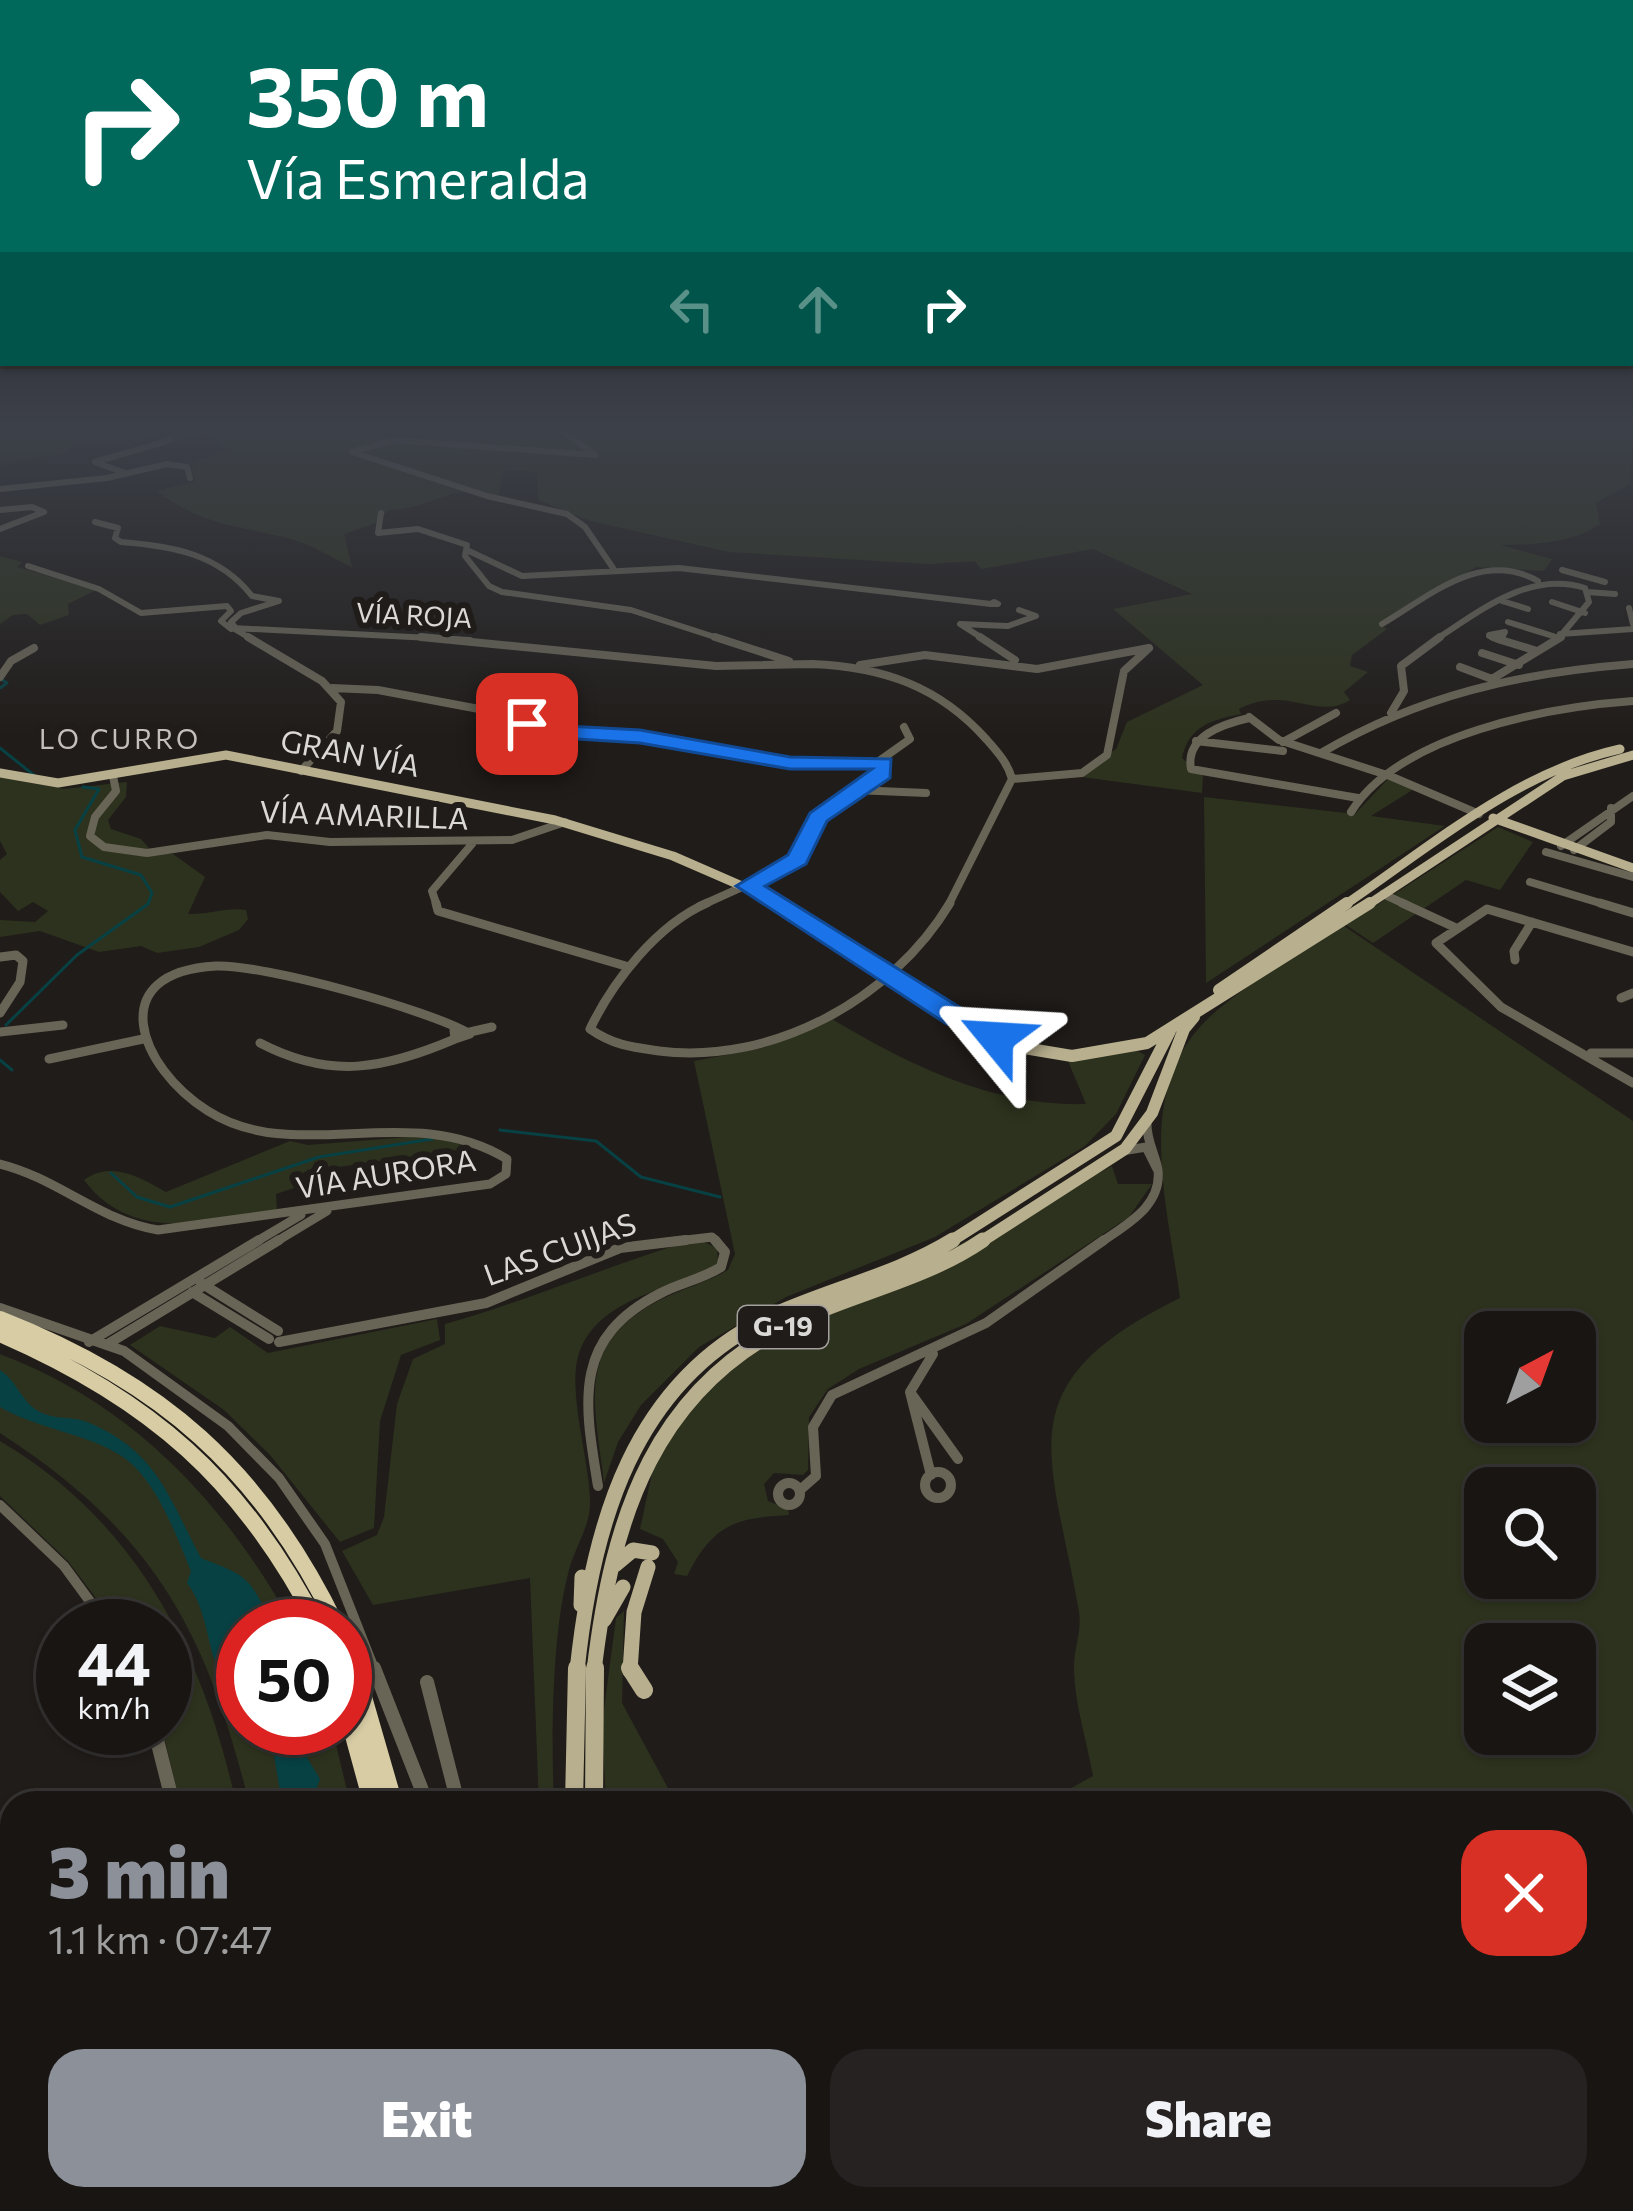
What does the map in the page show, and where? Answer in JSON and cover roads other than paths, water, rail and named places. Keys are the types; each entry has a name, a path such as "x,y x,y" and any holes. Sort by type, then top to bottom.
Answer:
{"highway":[{"path":"0,1319 113,1370 200,1432 280,1518 323,1599"},
{"path":"0,1334 106,1383 194,1449 274,1542 304,1599"},
{"path":"372,1721 389,1791"},
{"path":"361,1755 371,1791"}],"main road":[{"name":"G-19","path":"574,1791 573,1705 643,1465 664,1426 729,1359 805,1317 956,1257 1038,1200 1118,1155 1147,1122 1192,1012 1538,774 1633,751"},
{"name":"G-19","path":"1192,1012 1563,776 1633,751"},
{"name":"GRAN VÍA","path":"0,773 53,785 211,754 565,822 748,886 954,1017 1024,1048 1076,1056 1136,1045 1171,1029 1192,1012"},
{"path":"1550,768 1563,776"},
{"path":"1532,795 1549,779 1538,774"},
{"path":"1449,837 1481,818 1497,820 1633,873"},
{"name":"GRAN VÍA","path":"1136,1045 1192,1012"},
{"name":"G-19","path":"593,1791 589,1701 603,1519 619,1467 643,1423 688,1370 727,1340 775,1314 932,1252 1029,1189 1084,1160 1118,1133 1171,1029"},
{"path":"1136,1045 1167,1070"},
{"path":"1135,1139 1128,1129 1144,1102 1144,1082"},
{"path":"614,1566 630,1551 652,1552 623,1531"},
{"path":"644,1690 630,1670 634,1612 648,1567"},
{"path":"582,1577 592,1628"},
{"path":"592,1628 623,1587"}],"street":[{"path":"116,532 121,542 185,547 203,563 232,571 252,596 279,601 238,614 231,622 233,628"},
{"name":"VÍA ROJA","path":"429,532 460,541 469,551 522,576 613,568 822,580 902,597 991,604"},
{"path":"589,532 613,568"},
{"path":"469,551 465,556 494,589 632,610 769,657 906,677 960,711 1010,768 1012,779 951,906 891,974 786,1038 740,1052 689,1056 613,1045 595,1036 590,1022 629,967 681,917 798,860 818,818 883,773 886,767 879,761"},
{"path":"28,566 99,589 141,614 227,606 231,611 221,621 332,688 343,706 342,720 301,771"},
{"path":"1382,624 1476,568 1517,569 1538,580 1616,595"},
{"path":"1562,570 1606,582"},
{"path":"1577,584 1591,576"},
{"path":"1391,712 1402,695 1400,669 1405,661 1538,580"},
{"path":"1510,674 1585,613 1587,592"},
{"path":"1502,601 1528,609"},
{"path":"1552,602 1585,613"},
{"path":"1508,622 1558,636 1595,632 1633,626 1629,608"},
{"path":"1019,610 1036,616 1008,626 960,624 1036,669"},
{"path":"1570,627 1595,632"},
{"name":"VÍA ROJA","path":"233,628 516,644 716,666 813,664"},
{"path":"1501,640 1537,651"},
{"path":"0,677 11,661 34,648"},
{"path":"855,667 925,655 1002,661 1036,669 1149,648 1124,671 1107,755 1074,775 1012,779"},
{"path":"1482,653 1532,671"},
{"path":"1321,753 1391,712 1492,679 1532,671 1633,664"},
{"path":"1460,667 1492,679"},
{"path":"332,688 370,689 495,712 546,731 640,736 790,763 879,761 910,739 904,727"},
{"path":"1402,695 1417,701"},
{"path":"1351,812 1358,798 1390,776 1462,733 1505,716 1633,701"},
{"path":"1283,746 1336,713"},
{"path":"1283,746 1249,715 1216,726 1196,741 1188,764 1200,774 1358,798"},
{"path":"1196,741 1321,753 1480,813"},
{"name":"VÍA AMARILLA","path":"113,776 116,791 95,817 90,836 111,851 170,850 260,835 336,842 432,837 472,844 519,841 565,822"},
{"path":"856,790 926,793"},
{"path":"1561,846 1633,796"},
{"path":"1574,850 1611,822 1611,808"},
{"path":"1578,833 1590,838"},
{"path":"472,844 432,891 438,911 629,967"},
{"path":"1546,852 1633,873"},
{"path":"1531,883 1633,913"},
{"path":"1383,894 1454,927"},
{"path":"1633,952 1487,909 1454,927 1437,946 1511,1014 1584,1051 1633,1084"},
{"path":"1515,960 1514,951 1532,922"},
{"path":"0,957 16,955 23,961 20,982 0,1013"},
{"path":"49,1059 143,1040 143,1011 157,989 189,971 225,965 297,978 455,1035"},
{"path":"1621,998 1633,993"},
{"path":"0,1032 63,1024"},
{"path":"260,1042 303,1065 350,1072 399,1063 455,1035 492,1027"},
{"name":"VÍA AURORA","path":"0,1164 48,1178 112,1220 138,1228 188,1230 485,1186 505,1176 508,1162 484,1144 439,1131 308,1136 230,1120 174,1087 143,1040"},
{"path":"1584,1051 1633,1053"},
{"path":"1618,1074 1621,1056"},
{"path":"800,1490 816,1475 814,1427 832,1395 867,1375 937,1350 986,1323 1133,1221 1155,1195 1158,1157 1145,1133 1147,1122"},
{"path":"1135,1139 1150,1152 1157,1169"},
{"path":"1118,1155 1138,1145 1150,1152"},
{"path":"252,1248 332,1208"},
{"path":"106,1346 305,1212"},
{"path":"248,1221 252,1248"},
{"name":"LAS CUIJAS","path":"194,1285 277,1336 311,1334 495,1301 631,1245 695,1235 715,1239 725,1252 721,1267 644,1303 610,1329 594,1350 586,1399 598,1486"},
{"path":"89,1342 194,1285"},
{"path":"0,1308 131,1355 196,1399 261,1458 325,1544 420,1791"},
{"path":"931,1475 910,1392 937,1350"},
{"path":"910,1392 931,1411 947,1451 958,1459"},
{"path":"0,1505 73,1575 89,1599"},
{"path":"427,1682 455,1791"},
{"path":"160,1755 169,1791"}],"water":[{"path":"0,1370 38,1411 92,1424 115,1436 160,1480 201,1558 239,1575 253,1588 259,1599 216,1599 216,1664 202,1613 187,1583 191,1571 146,1480 110,1449 0,1407"},
{"path":"274,1755 306,1755 320,1779 316,1791 280,1791"}],"waterway":[{"path":"0,688 7,683 1,679"},
{"path":"0,748 35,776"},
{"path":"6,1025 77,955 148,904 152,893 141,875 82,857 75,830 99,789 83,787"},
{"path":"0,1060 12,1070"},
{"path":"500,1130 596,1141 641,1177 720,1197"},
{"path":"111,1173 137,1197 170,1207 319,1157 432,1139"}],"district":[{"name":"LO CURRO","path":"120,740"}]}
